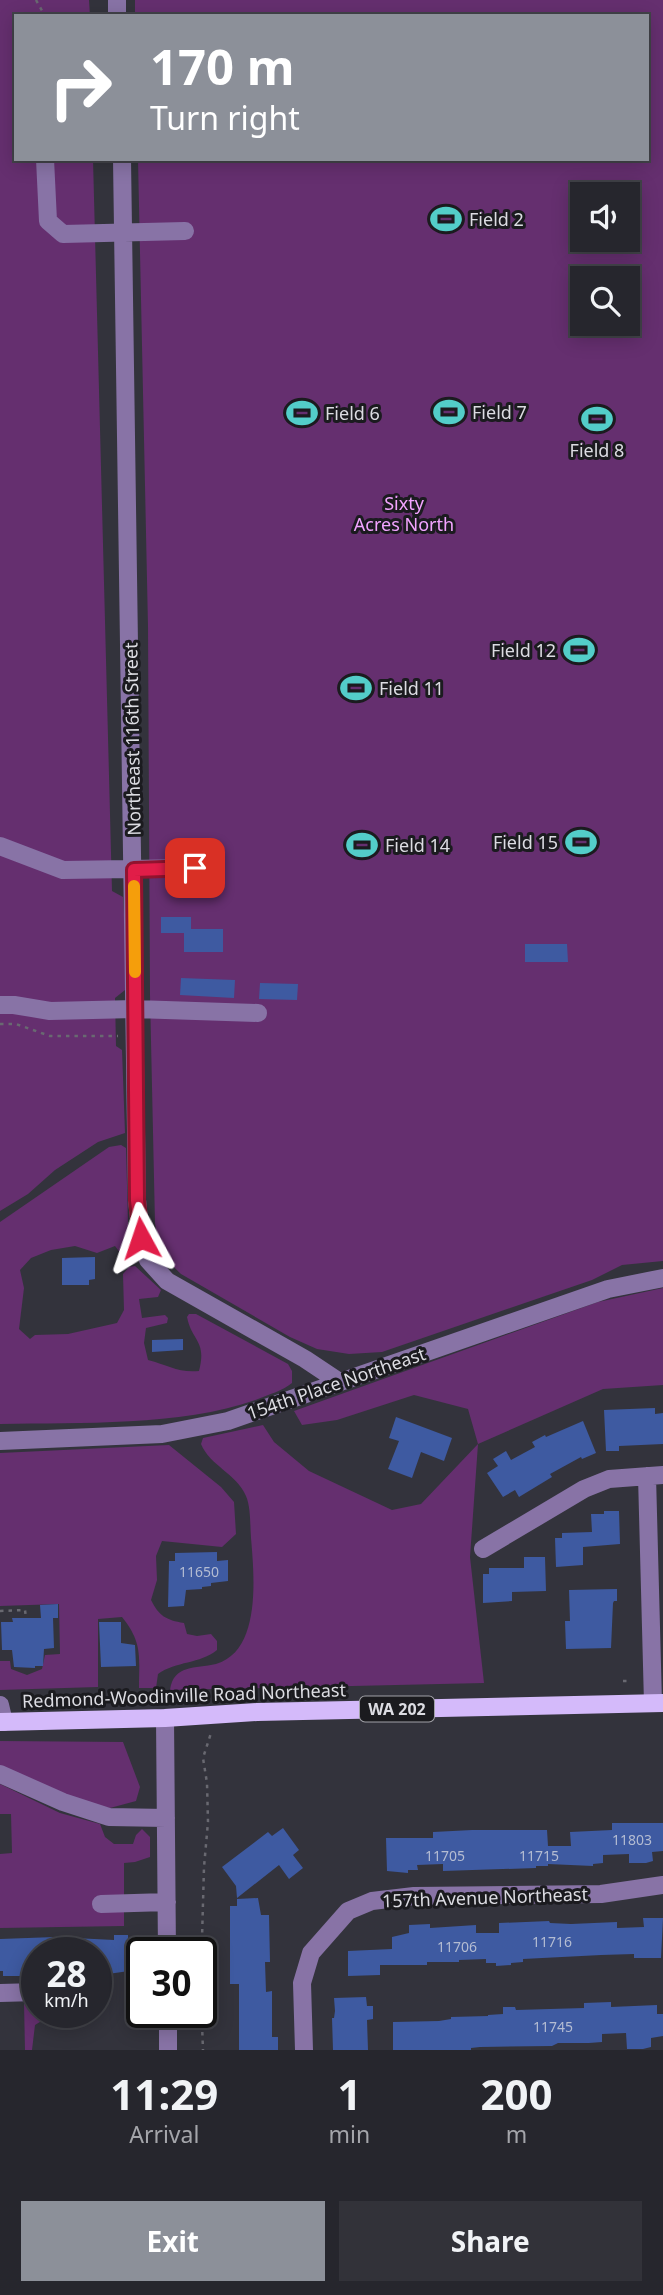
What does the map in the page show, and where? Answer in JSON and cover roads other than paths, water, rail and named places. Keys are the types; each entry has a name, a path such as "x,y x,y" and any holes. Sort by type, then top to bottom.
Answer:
{"main road":[{"name":"Redmond-Woodinville Road Northeast","path":"1,1716 165,1718 257,1712 658,1703"}],"street":[{"path":"46,161 48,221 64,234 185,231"},
{"name":"Northeast 116th Street","path":"122,161 137,1200 141,1238 148,1260 167,1281 305,1359 338,1381"},
{"path":"0,846 63,870 195,868"},
{"path":"0,1005 50,1011 135,1009 258,1013"},
{"name":"154th Place Northeast","path":"0,1441 179,1432 228,1421 608,1289 663,1278"},
{"path":"483,1549 584,1489 609,1479 655,1476 658,1703"},
{"path":"165,1718 167,1937"},
{"path":"0,1774 63,1802 109,1817 166,1818"},
{"name":"157th Avenue Northeast","path":"304,2050 302,1983 311,1953 348,1911 372,1900 414,1896 601,1894 663,1885"},
{"path":"101,1904 167,1902"},
{"path":"0,1993 21,1992"},
{"path":"168,2028 168,2050"}],"place":[{"name":"Field 2","path":"446,219"},
{"name":"Field 7","path":"449,412"},
{"name":"Field 6","path":"302,413"},
{"name":"Field 8","path":"597,419"},
{"name":"Field 12","path":"579,650"},
{"name":"Field 11","path":"356,688"},
{"name":"Field 15","path":"581,842"},
{"name":"Field 14","path":"362,845"}],"park label":[{"name":"Sixty Acres North","path":"404,513"}]}
